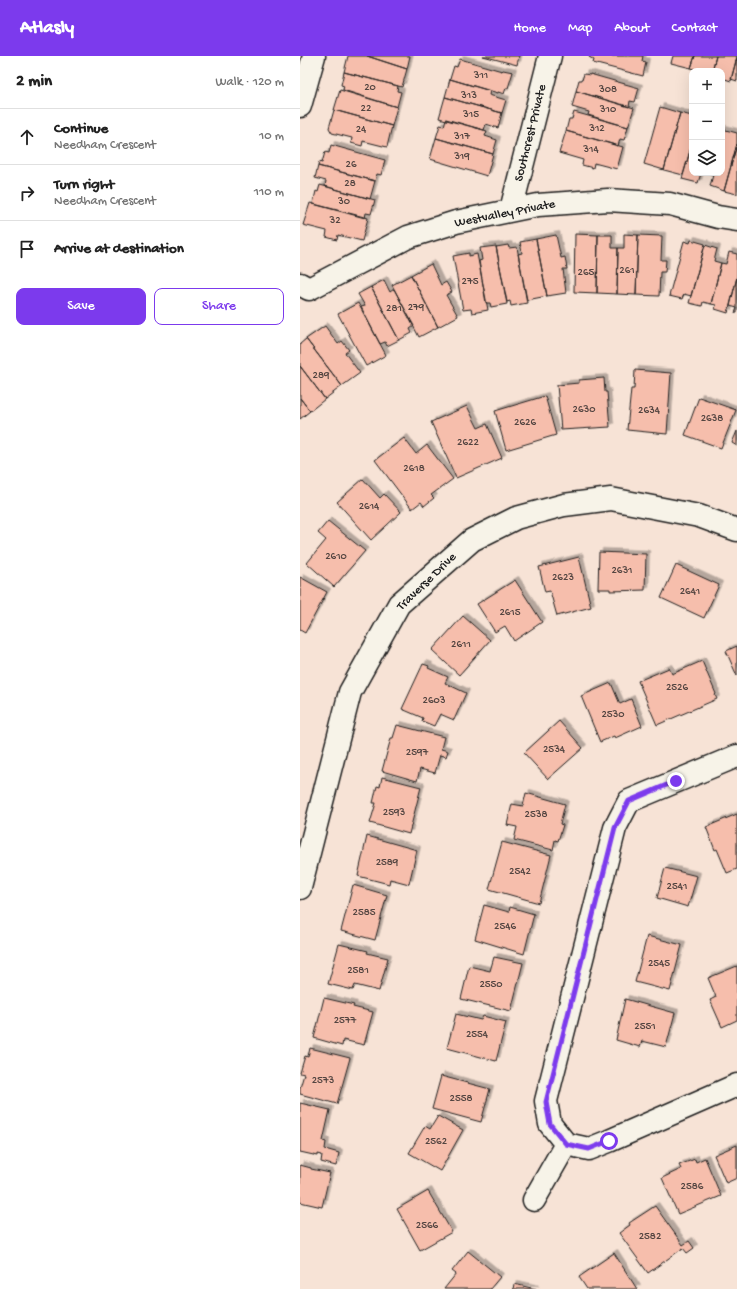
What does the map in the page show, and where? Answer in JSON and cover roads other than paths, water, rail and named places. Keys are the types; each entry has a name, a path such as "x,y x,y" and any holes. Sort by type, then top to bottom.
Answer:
{"street":[{"path":"300,106 314,56"},
{"name":"Southcrest Private","path":"511,210 550,56"},
{"name":"Westvalley Private","path":"303,290 408,237 456,222 538,205 608,200 670,204 718,217 737,220"},
{"name":"Traverse Drive","path":"300,888 350,692 399,604 472,540 516,518 564,504 611,498 699,516 737,530"},
{"path":"737,756 629,801 615,828 546,1102 550,1124 566,1144 589,1149 737,1085"},
{"path":"534,1200 566,1144"}]}
